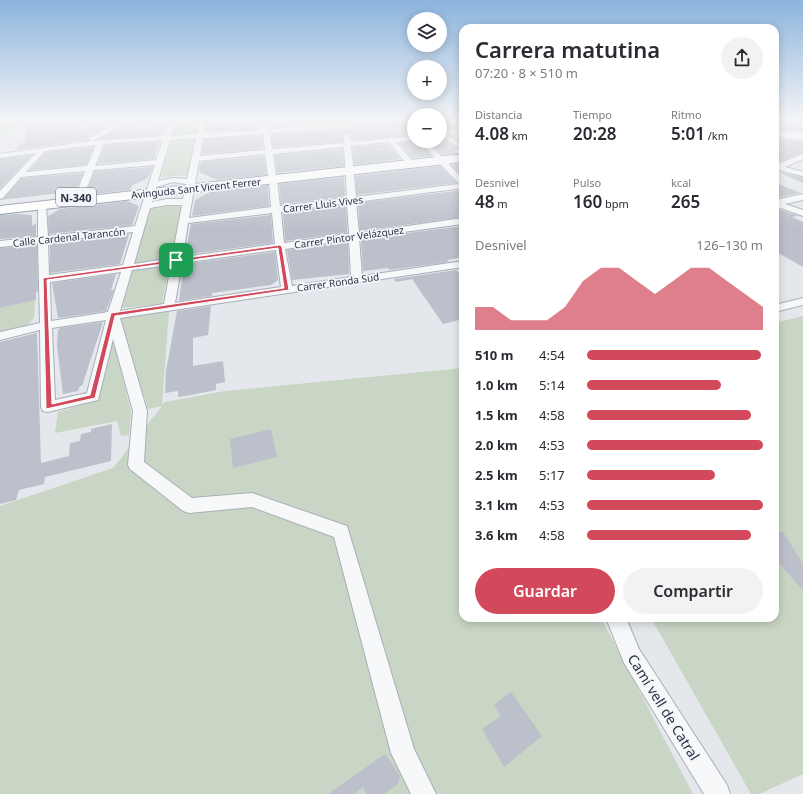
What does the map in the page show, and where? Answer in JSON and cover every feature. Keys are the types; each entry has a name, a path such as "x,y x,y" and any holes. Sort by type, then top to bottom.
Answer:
{"highway":[{"name":"Avinguda Sant Vicent Ferrer","path":"0,206 79,197 190,188 439,159 458,155"},
{"name":"Avinguda Sant Vicent Ferrer","path":"350,169 408,160 459,158"},
{"name":"Avinguda Sant Vicent Ferrer","path":"0,210 151,191"}],"street":[{"path":"0,196 38,155"},
{"path":"79,197 96,155"},
{"path":"42,205 48,407 93,397 113,315 161,155"},
{"path":"169,307 176,260 196,155"},
{"path":"195,159 237,155"},
{"path":"269,155 280,247 287,289"},
{"path":"349,155 357,279"},
{"path":"404,155 408,160"},
{"path":"435,155 459,181"},
{"path":"779,167 803,156"},
{"path":"21,175 159,162"},
{"path":"779,168 803,174"},
{"name":"Carrer Lluis Vives","path":"184,221 459,186"},
{"path":"779,202 803,197"},
{"path":"779,204 803,213"},
{"name":"Carrer Pintor Velázquez","path":"44,279 459,222"},
{"name":"Calle Cardenal Tarancón","path":"0,244 138,229"},
{"name":"Carrer Ronda Sud","path":"0,336 46,325 287,289 459,266"},
{"path":"779,308 803,301"},
{"path":"113,315 140,411 136,465 189,506 252,500 341,532 403,753 424,794"},
{"name":"Camí vell de Catral","path":"618,622 631,656 718,794"}],"green space":[{"path":"167,155 194,155 190,175 161,177"},
{"path":"182,203 162,304 122,308 151,206"},
{"path":"35,300 34,318 24,329 0,335 0,308"},
{"path":"169,311 162,405 165,402 225,391 459,368 459,622 603,622 693,794 0,794 0,506 113,468 162,406 148,409 119,318"},
{"path":"803,316 803,774 759,794 751,794 653,622 779,622 779,322"},
{"path":"112,334 131,412 129,435 121,436 117,421 55,433 58,412 97,400"}],"building":[{"path":"32,155 32,155 0,189 0,159"},
{"path":"43,155 90,155 86,165 30,170"},
{"path":"101,155 155,155 154,159 97,164"},
{"path":"275,155 343,155 344,166 277,173"},
{"path":"353,155 398,155 401,159 354,165"},
{"path":"409,155 430,155 431,156 412,158"},
{"path":"779,155 797,155 779,162"},
{"path":"264,156 266,175 217,180 199,172 201,162"},
{"path":"459,164 459,173 452,165"},
{"path":"440,166 456,183 357,195 355,176"},
{"path":"153,167 148,178 133,185 129,190 85,195 92,190 87,190 95,171"},
{"path":"779,172 779,172 803,177 803,183"},
{"path":"83,173 76,191 1,200 22,178"},
{"path":"344,177 345,197 281,204 279,184"},
{"path":"779,184 800,193 779,197"},
{"path":"268,185 269,206 192,216 195,200 210,192"},
{"path":"459,190 459,218 360,231 358,203"},
{"path":"127,201 139,206 132,225 49,234 48,216 60,209"},
{"path":"346,205 347,233 285,241 283,213"},
{"path":"779,209 798,216 792,217 803,222 803,267 779,253"},
{"path":"0,215 32,215 32,226 36,223 36,236 0,239"},
{"path":"271,215 273,243 185,255 191,224"},
{"path":"459,227 459,258 447,260 449,262 389,270 388,268 363,271 361,239"},
{"path":"129,234 120,264 50,273 50,243"},
{"path":"348,242 349,274 292,280 287,250"},
{"path":"37,245 38,291 36,292 36,300 0,308 0,248"},
{"path":"275,252 278,280 271,285 212,293 212,296 179,301 184,264"},
{"path":"456,270 459,273 459,320 443,324 412,279 396,282 394,279"},
{"path":"116,274 111,290 114,290 106,311 58,318 52,283"},
{"path":"211,306 208,335 193,338 193,366 223,361 225,382 216,384 216,390 185,396 178,397 178,391 165,393 166,371 177,311"},
{"path":"103,322 82,386 80,386 78,391 63,394 57,346 58,330 60,328"},
{"path":"37,333 41,463 69,456 70,443 80,441 81,434 91,432 91,429 112,424 111,461 45,477 44,484 19,490 16,500 0,504 0,342"},
{"path":"271,429 277,457 233,468 230,439"},
{"path":"783,532 803,564 803,591 781,565 779,565 779,533"},
{"path":"511,692 542,736 504,767 482,729 501,716 494,705"},
{"path":"385,754 400,776 398,784 384,794 366,794 363,787 354,794 328,794"}],"route":[{"path":"280,247 287,289 113,315 93,397 48,407 44,279 176,260 280,247"}]}
